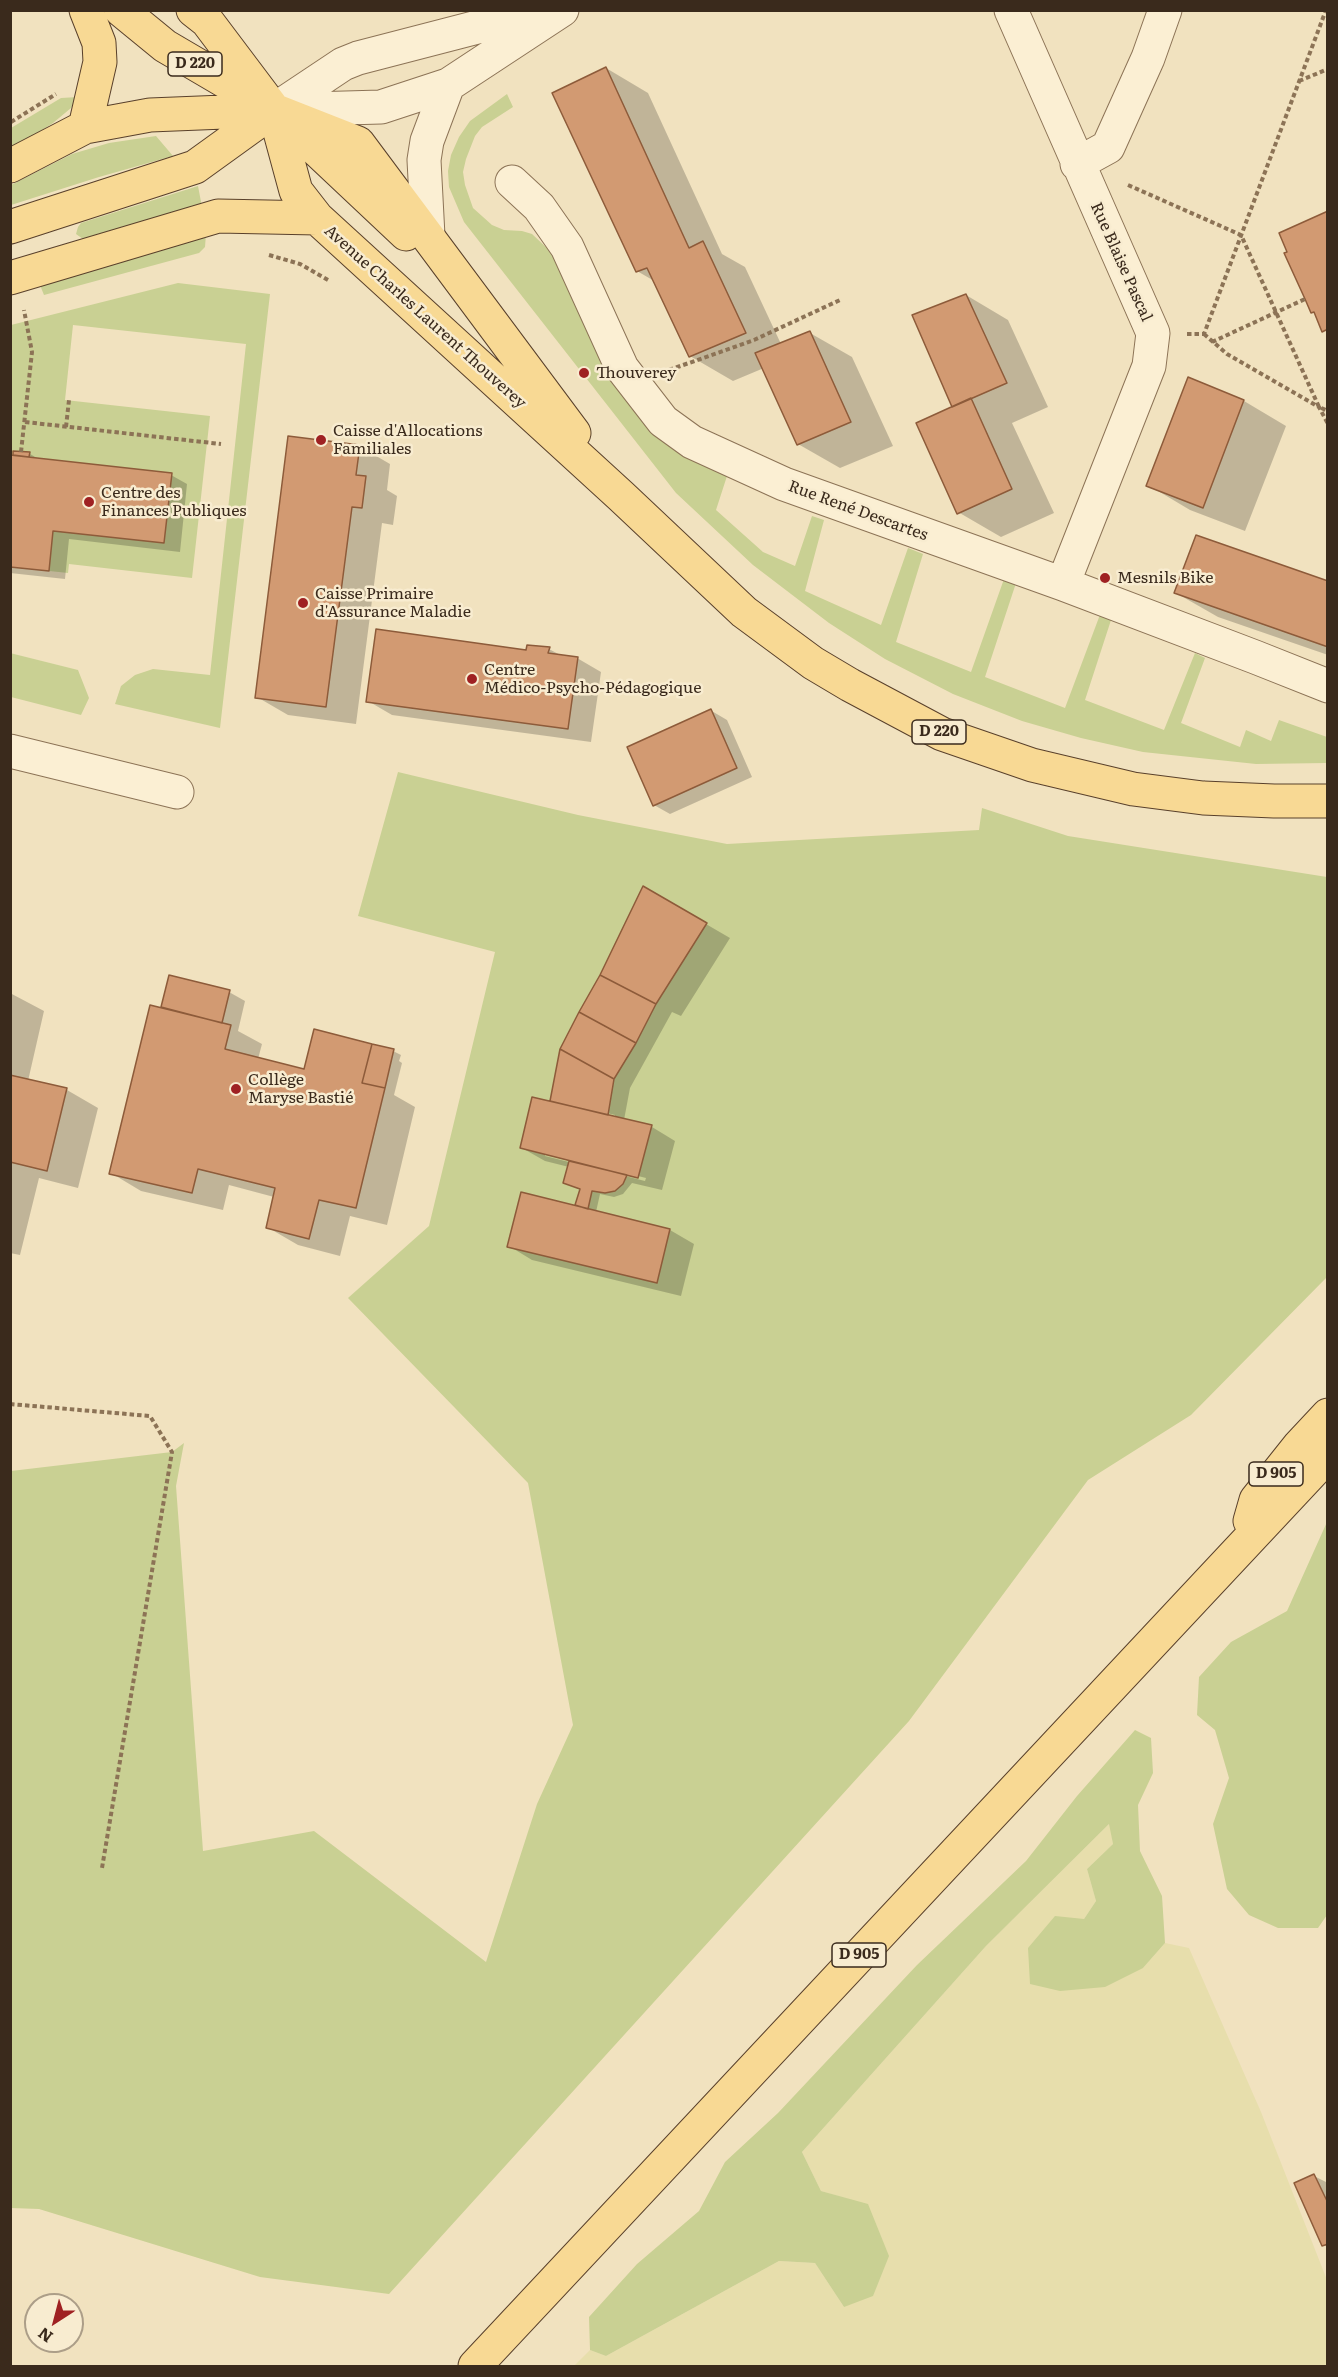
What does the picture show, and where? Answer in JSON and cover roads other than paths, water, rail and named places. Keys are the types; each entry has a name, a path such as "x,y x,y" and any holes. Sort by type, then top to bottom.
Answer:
{"main road":[{"path":"85,127 100,62 99,43 86,10"},
{"name":"Avenue Charles Laurent Thouverey","path":"121,10 165,46 274,110 358,143 621,496"},
{"name":"Avenue Charles Laurent Thouverey","path":"193,10 207,21 274,110 296,191 317,218 621,496 744,612 777,637 850,686 942,734 1032,765 1133,789 1203,798 1328,801"},
{"path":"10,166 85,127 150,115 274,110"},
{"path":"10,227 195,167 274,110"},
{"name":"D 220","path":"274,110 469,293"},
{"path":"10,278 218,216 317,218"},
{"name":"D 905","path":"1243,1544 1256,1500 1299,1446 1328,1415"},
{"name":"D 905","path":"475,2367 1328,1455"}],"street":[{"path":"274,110 343,64 358,57 543,10"},
{"path":"274,110 381,107 448,85 562,10"},
{"name":"Rue Blaise Pascal","path":"1011,10 1153,333 1149,366 1063,584"},
{"path":"1077,164 1108,147 1148,58 1165,10"},
{"path":"428,236 424,160 427,141 448,85"},
{"name":"Rue René Descartes","path":"512,182 539,207 567,247 622,368 663,421 692,442 784,484 1063,584 1328,686"},
{"path":"10,751 177,792"}],"place":[{"name":"Thouverey","path":"584,373"},
{"name":"Caisse d'Allocations Familiales","path":"321,440"},
{"name":"Centre des Finances Publiques","path":"89,502"},
{"name":"Mesnils Bike","path":"1105,578"},
{"name":"Caisse Primaire d'Assurance Maladie","path":"303,603"},
{"name":"Centre Médico-Psycho-Pédagogique","path":"472,679"},
{"name":"Collège Maryse Bastié","path":"236,1089"}]}
